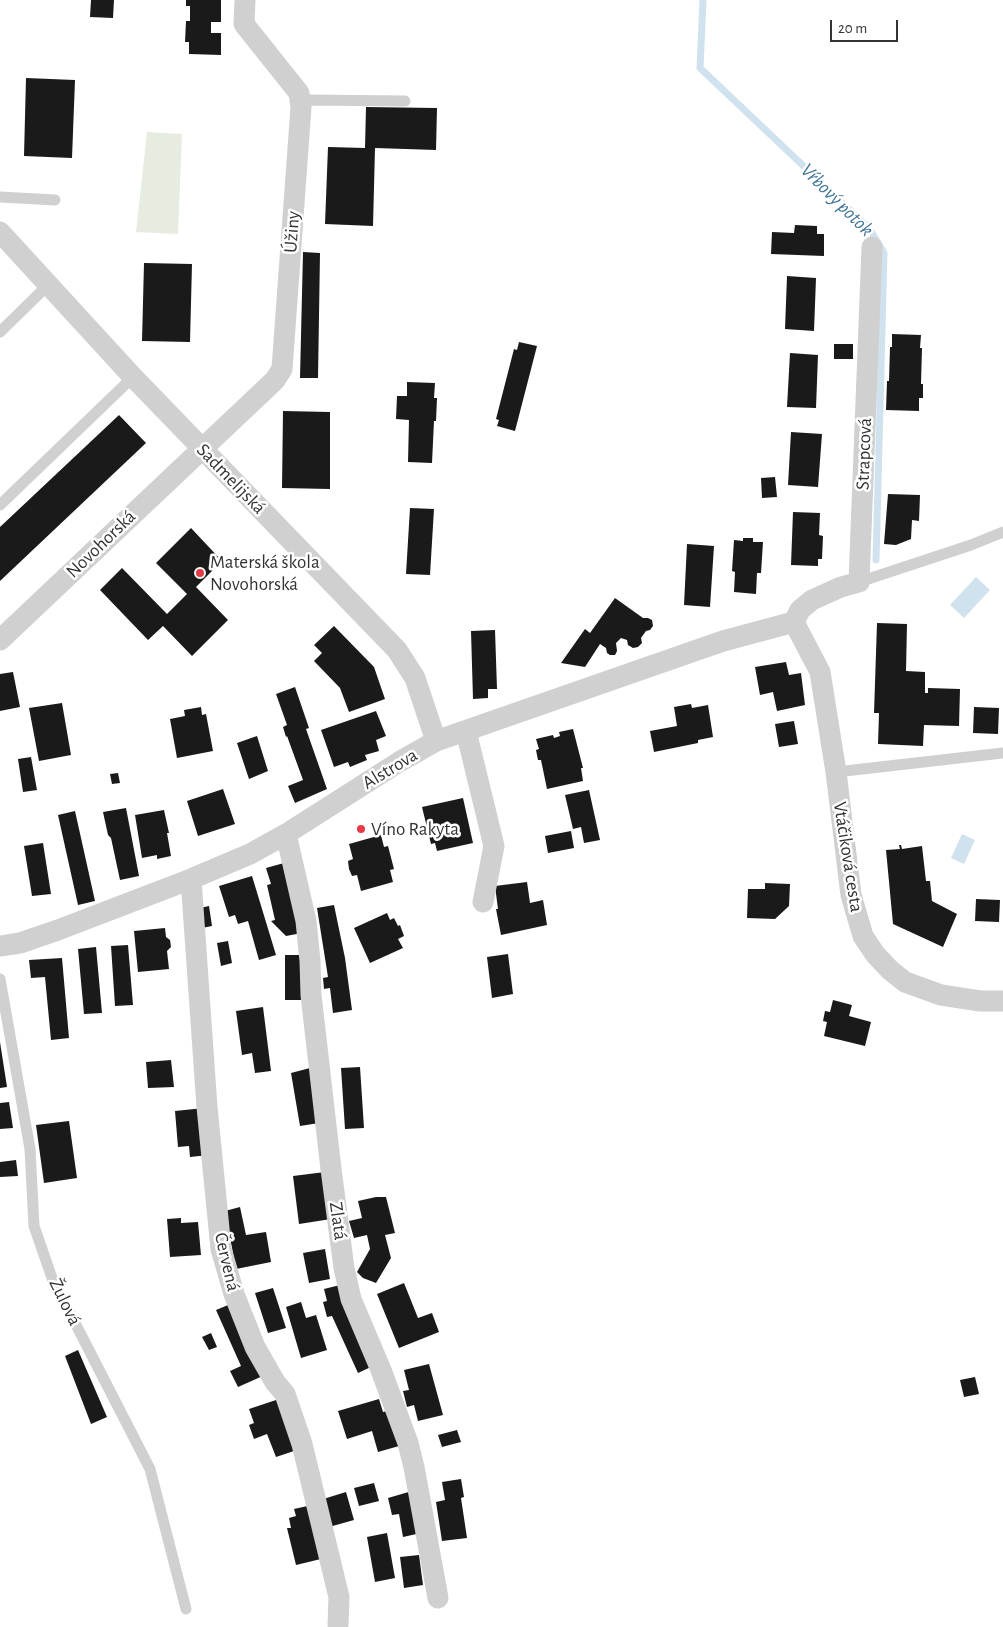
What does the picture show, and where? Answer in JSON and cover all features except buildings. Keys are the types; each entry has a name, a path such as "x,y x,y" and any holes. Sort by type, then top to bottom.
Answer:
{"street":[{"name":"Úžiny","path":"201,449 275,380 283,366 301,107 299,93 244,24 245,0"},
{"name":"Sadmelijská","path":"0,232 201,449 397,650 415,678 436,741"},
{"name":"Strapcová","path":"859,582 872,247"},
{"name":"Novohorská","path":"0,640 201,449"},
{"path":"794,622 800,610 812,600 841,587 859,582"},
{"name":"Alstrova","path":"0,946 20,943 58,930 191,879 250,854 286,834 399,762 436,741 723,641 794,622"},
{"name":"Vtáčiková cesta","path":"794,622 820,672 836,772 851,895 863,936 875,954 905,982 926,991 956,998 1003,1002"},
{"path":"466,731 494,846 483,902"},
{"name":"Zlatá","path":"286,834 306,921 311,995 332,1179 348,1284 351,1299 381,1370 408,1443 438,1598"},
{"name":"Červená","path":"191,879 221,1249 234,1294 255,1347 275,1382 285,1394 302,1444 339,1598 338,1625"}],"lane":[{"path":"301,107 309,100 405,101"},
{"path":"0,197 55,200"},
{"path":"0,332 48,285"},
{"path":"0,505 133,377"},
{"path":"859,582 971,545 1003,532"},
{"path":"836,772 1003,753"},
{"name":"Žulová","path":"0,979 30,1149 34,1226 52,1278 150,1470 186,1609"}],"shaded area":[{"path":"147,132 182,134 178,234 136,232"}],"water":[{"path":"976,577 990,590 964,618 950,605"},
{"path":"962,834 975,840 964,864 951,858"}],"waterway":[{"name":"Vŕbový potok","path":"703,0 700,68 869,228 884,253 876,560"}],"place":[{"name":"Materská škola Novohorská","path":"200,573"},
{"name":"Víno Rakyta","path":"361,829"}]}
